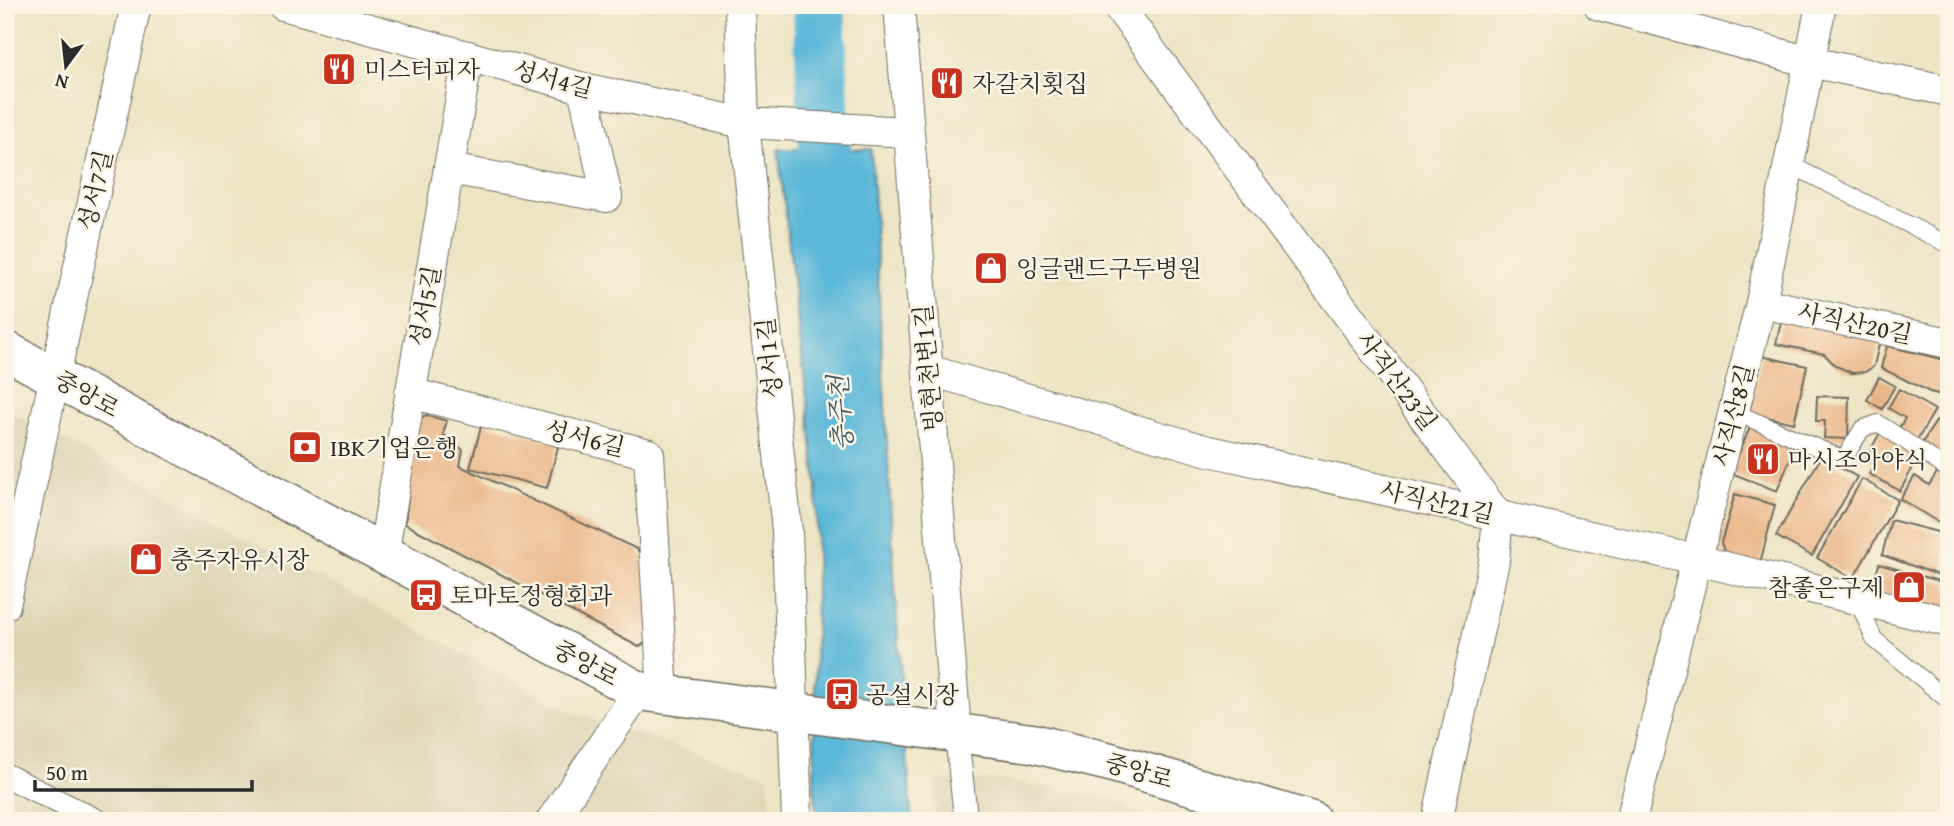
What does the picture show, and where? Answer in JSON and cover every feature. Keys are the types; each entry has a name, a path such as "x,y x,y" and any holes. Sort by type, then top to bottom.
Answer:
{"main road":[{"name":"중앙로","path":"5,350 383,555 651,693 1032,743 1312,821"},
{"path":"1228,796 1268,821"}],"street":[{"name":"성서7길","path":"5,605 53,375 136,5"},
{"name":"성서4길","path":"283,5 583,88 744,123 906,132"},
{"name":"성서1길","path":"740,5 744,123 787,531 801,713 797,821"},
{"name":"빙현천변1길","path":"899,5 906,132 928,370 945,730"},
{"name":"사직산23길","path":"1117,5 1497,516"},
{"path":"1599,5 1810,62 1949,91"},
{"name":"사직산8길","path":"1631,821 1761,303 1821,5"},
{"name":"성서5길","path":"383,555 468,56"},
{"path":"449,169 607,197 583,88"},
{"name":"사직산20길","path":"1761,303 1949,343"},
{"name":"사직산21길","path":"928,370 1205,450 1697,560 1949,622"},
{"name":"성서6길","path":"410,393 649,454 651,693"},
{"path":"1436,817 1494,561 1497,516"},
{"path":"551,821 651,693"},
{"path":"945,730 966,821"},
{"path":"5,775 97,821"}],"lane":[{"path":"1789,164 1949,246"},
{"path":"1734,412 1844,459 1862,429 1878,424 1949,470"},
{"path":"1857,599 1874,639 1949,701"}],"shaded area":[{"name":"충주자유시장","path":"5,408 569,711 768,776 771,821 5,821"},
{"path":"935,780 1006,780 1110,799 1150,821 935,821"}],"water":[{"path":"778,149 871,149 896,608 912,821 818,821 814,787 817,486"}],"building":[{"path":"1782,318 1880,340 1874,366 1865,372 1852,373 1836,366 1824,354 1776,344"},
{"path":"1887,346 1949,361 1949,397 1930,392 1881,368"},
{"path":"1761,356 1807,366 1794,423 1749,413"},
{"path":"1879,377 1895,386 1882,409 1867,400"},
{"path":"1899,389 1935,410 1915,444 1896,433 1905,418 1888,408"},
{"path":"1817,396 1849,397 1848,439 1824,438 1825,421 1816,421"},
{"path":"426,415 447,421 443,434 463,450 460,466 637,549 649,566 649,640 639,647 405,524 417,421"},
{"path":"1937,420 1949,427 1949,460 1922,443"},
{"path":"482,423 559,443 547,488 470,468"},
{"name":"마시조아야식","path":"1750,427 1796,445 1777,491 1731,473"},
{"path":"1881,431 1921,453 1900,491 1869,474 1876,463 1866,458"},
{"path":"1821,457 1857,477 1812,556 1776,536"},
{"path":"1940,468 1949,473 1949,512 1941,524 1900,499 1915,476 1929,485"},
{"path":"1862,479 1898,500 1853,579 1817,558"},
{"path":"1735,494 1775,505 1759,567 1727,558 1721,543"},
{"path":"1891,520 1949,535 1941,576 1882,555"},
{"path":"1879,564 1949,584 1949,612 1872,590"}],"waterway":[{"name":"충주천","path":"819,5 828,222"}],"place":[{"name":"미스터피자","path":"339,69"},
{"name":"자갈치횟집","path":"947,83"},
{"name":"잉글랜드구두병원","path":"991,268"},
{"name":"IBK기업은행","path":"305,447"},
{"name":"마시조아야식","path":"1763,459"},
{"name":"충주자유시장","path":"146,559"},
{"name":"참좋은구제","path":"1909,587"},
{"name":"토마토정형회과","path":"426,595"},
{"name":"공설시장","path":"842,694"}]}
